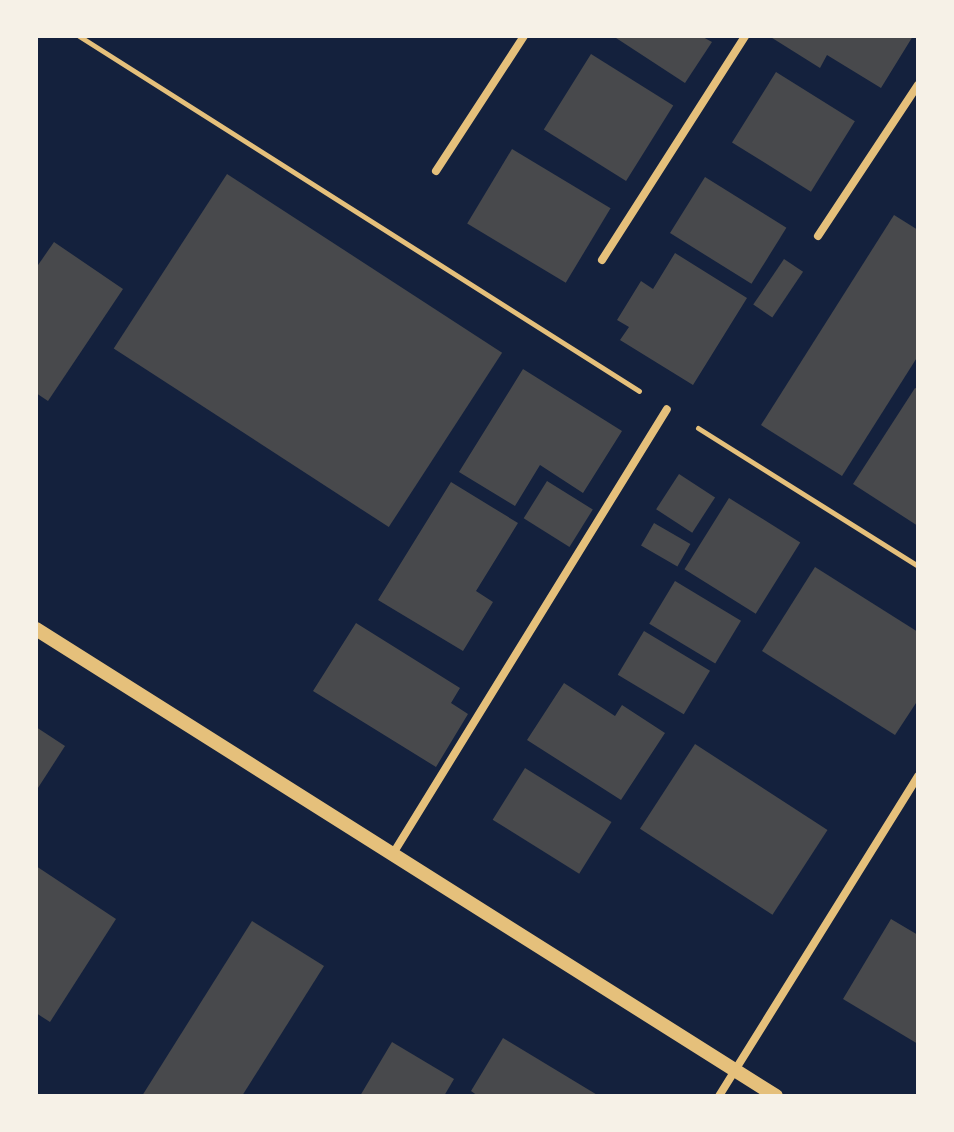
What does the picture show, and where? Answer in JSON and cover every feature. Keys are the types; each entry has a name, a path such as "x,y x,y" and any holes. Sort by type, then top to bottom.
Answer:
{"street":[{"path":"436,171 524,36"},
{"path":"602,260 745,36"},
{"path":"818,236 918,85"},
{"path":"394,852 667,409"},
{"path":"36,629 394,852 776,1096"},
{"path":"719,1096 918,776"}],"path":[{"path":"79,36 918,566"}],"building":[{"path":"613,36 701,36 712,42 685,83"},
{"path":"769,36 913,36 881,88 827,55 820,68"},
{"path":"591,54 673,105 626,181 544,129"},
{"path":"776,72 855,121 811,192 732,142"},
{"path":"512,149 611,208 566,283 467,224"},
{"path":"227,174 502,353 389,527 114,348"},
{"path":"705,177 786,228 751,284 670,233"},
{"path":"894,215 918,230 918,356 842,476 761,425"},
{"path":"54,242 123,289 48,401 36,393 36,268"},
{"path":"675,253 747,298 693,385 620,340 629,327 617,320 641,281 653,289"},
{"path":"784,259 803,272 772,317 753,305"},
{"path":"523,369 622,431 583,493 540,465 515,506 459,472"},
{"path":"915,388 918,389 918,526 853,484"},
{"path":"679,474 715,497 692,533 656,509"},
{"path":"547,481 593,510 569,547 524,518"},
{"path":"451,482 518,523 476,591 493,602 463,651 378,600"},
{"path":"729,498 800,543 756,614 684,569"},
{"path":"654,523 690,544 677,567 641,546"},
{"path":"815,567 918,632 918,700 895,735 762,651"},
{"path":"675,581 741,621 715,664 649,624"},
{"path":"356,623 460,688 451,703 468,714 436,767 313,691"},
{"path":"644,631 710,671 684,714 618,675"},
{"path":"564,683 615,716 622,705 665,733 621,800 527,740"},
{"path":"36,727 65,746 36,791"},
{"path":"695,744 828,830 773,915 640,829"},
{"path":"525,768 612,822 579,874 493,820"},
{"path":"36,866 116,919 50,1022 36,1013"},
{"path":"891,919 918,935 918,1044 843,999"},
{"path":"252,921 324,966 242,1096 142,1096"},
{"path":"503,1038 599,1096 478,1096 471,1091"},
{"path":"392,1042 454,1079 444,1096 360,1096"}]}
